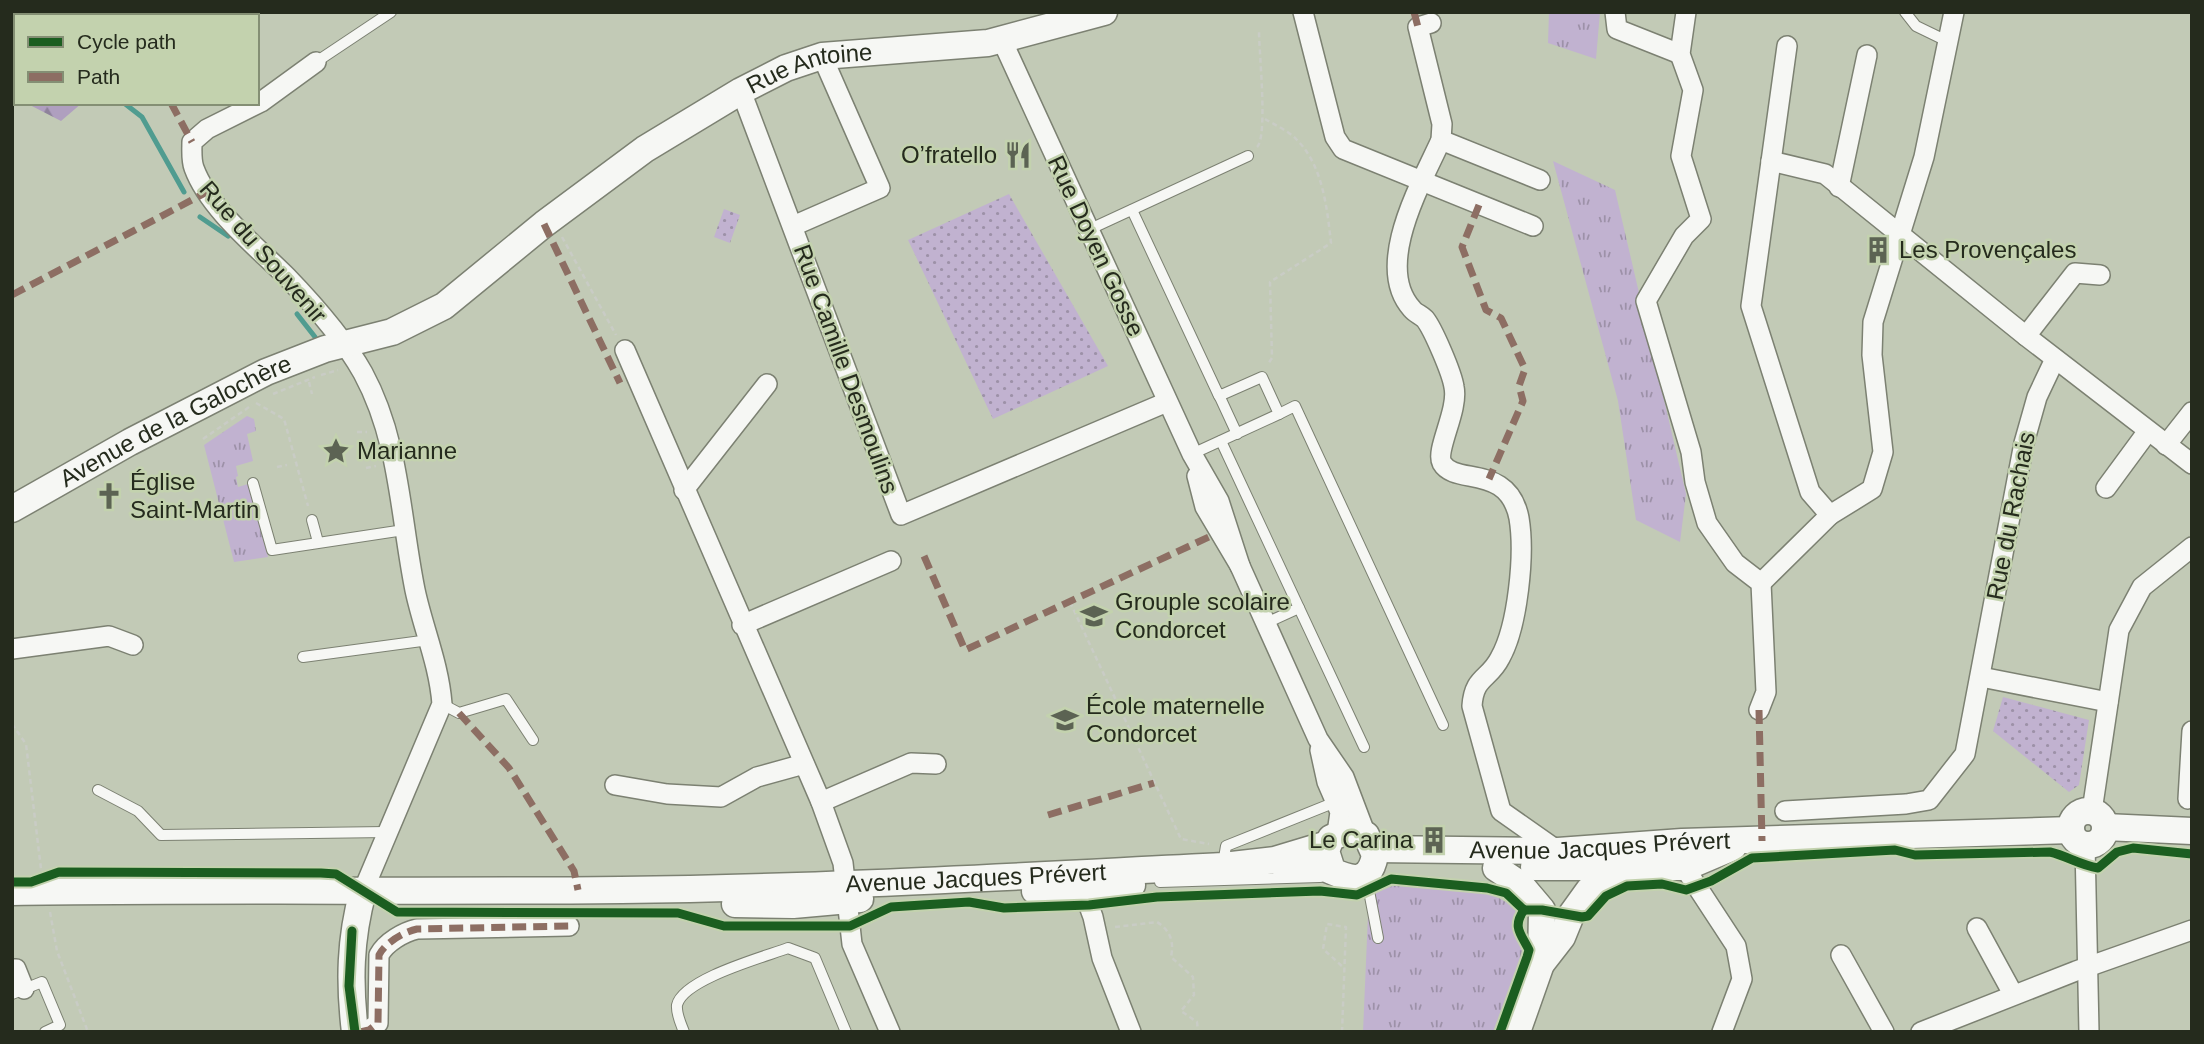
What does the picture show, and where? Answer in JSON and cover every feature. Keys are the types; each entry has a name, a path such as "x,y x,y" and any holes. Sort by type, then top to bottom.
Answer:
{"main road":[{"name":"Rue Antoine","path":"348,351 443,306 552,218 645,149 741,91 786,68 822,56 988,43 1104,12"},
{"name":"Avenue de la Galochère","path":"12,509 130,442 267,372 348,351"},
{"path":"1762,841 2078,838 2076,816 2192,831"},
{"name":"Avenue Jacques Prévert","path":"1085,895 1224,862 1275,860 1351,830 1357,862"},
{"path":"1332,839 1326,858 1357,862"},
{"name":"Avenue Jacques Prévert","path":"12,892 47,881 363,891 622,890 1085,895 1153,882 1224,862 1501,860 1624,868 1686,867 1727,849 1762,841"},
{"name":"Avenue Jacques Prévert","path":"1559,862 1665,843 1762,841"},
{"path":"1501,860 1542,910"},
{"path":"1517,1032 1541,964 1542,910 1559,862"},
{"path":"1559,862 1570,886 1571,915"},
{"path":"1541,964 1562,937 1571,915 1589,890 1624,868"},
{"path":"357,1032 349,986 352,931 363,891"}],"street":[{"path":"1303,12 1335,137 1343,149 1532,226"},
{"path":"1615,12 1617,29 1680,54"},
{"path":"1686,12 1680,54 1693,90 1681,156 1701,219 1684,236 1646,300 1707,523 1735,563 1761,583"},
{"path":"1759,710 1766,692 1761,583 1830,515 1872,489 1882,452 1872,355 1873,322 1898,233 1924,157 1954,12"},
{"path":"1431,23 1418,27 1442,124 1441,140 1397,248 1397,275 1411,308 1425,319 1454,384 1456,406 1440,452 1442,463 1449,470 1500,485 1512,498 1518,517 1521,565 1507,645 1499,662 1480,678 1473,691 1472,706 1501,811 1559,862"},
{"name":"Rue Doyen Gosse","path":"1001,38 1192,454 1205,506 1240,566 1318,739 1343,777 1357,862"},
{"path":"1787,46 1751,306 1810,492 1830,515"},
{"path":"1839,187 1867,55"},
{"name":"Rue Camille Desmoulins","path":"793,226 880,188 822,56"},
{"name":"Rue du Souvenir","path":"259,103 316,62"},
{"name":"Rue Camille Desmoulins","path":"741,91 901,515 1167,402"},
{"name":"Rue du Souvenir","path":"255,105 207,129 192,142 192,165 216,203 289,280 348,351 388,431 396,463 405,534 440,680 442,704"},
{"path":"1441,140 1540,180"},
{"path":"1771,160 1825,174 2026,337 2192,464"},
{"path":"2026,337 2075,272 2100,275"},
{"path":"625,350 821,802 843,863 852,944 890,1032"},
{"name":"Rue du Rachais","path":"1785,811 1906,804 1929,800 1965,754 2024,443 2037,397 2055,359"},
{"path":"684,490 767,384"},
{"path":"2166,445 2192,412"},
{"path":"2106,488 2148,431"},
{"path":"2098,819 2108,702 2119,630 2142,587 2192,547"},
{"path":"742,625 891,561"},
{"path":"12,649 109,636 133,645"},
{"path":"1981,677 2108,702"},
{"path":"363,891 442,704"},
{"path":"2188,799 2192,732"},
{"path":"821,802 911,763 936,764"},
{"path":"615,785 667,794 721,797 757,777 804,764"},
{"name":"Rue Doyen Gosse","path":"1332,839 1345,799"},
{"path":"1501,860 1514,843 1513,819"},
{"path":"2078,838 2089,1032"},
{"path":"1686,867 1694,854 1717,842"},
{"path":"1665,843 1686,867 1736,946 1742,979 1721,1032"},
{"path":"1085,895 1102,958 1131,1032"},
{"path":"357,1032 369,1030 377,1023 379,955 382,949 408,931 569,926"},
{"path":"1977,928 2013,994"},
{"path":"1922,1032 2013,994 2192,930"},
{"path":"1841,955 1884,1032"},
{"path":"12,969 16,969 18,991"}],"lane":[{"name":"Rue du Souvenir","path":"316,62 391,12"},
{"path":"1905,12 1916,26 1949,42"},
{"path":"1088,230 1248,156"},
{"path":"1132,210 1237,434"},
{"path":"1218,393 1219,396 1262,377 1279,414"},
{"path":"1192,454 1295,406 1443,725"},
{"path":"1221,441 1364,747"},
{"path":"253,483 272,550 318,542 405,534"},
{"path":"312,520 318,542"},
{"path":"1266,623 1299,608"},
{"path":"303,657 429,640"},
{"path":"442,704 459,713 506,699 533,740"},
{"path":"98,790 138,811 161,835 387,832"},
{"path":"1224,862 1345,799"},
{"path":"1153,882 1357,862 1369,891 1378,938"},
{"path":"684,1032 677,1010 678,1001 702,981 788,948 815,958 846,1032"},
{"path":"18,991 42,982 60,1025 45,1032"}],"path":[{"path":"1248,156 1262,142 1265,119 1259,92 1259,31"},
{"path":"1262,377 1272,358 1270,282 1331,243 1326,199 1310,157 1296,139 1265,119"},
{"path":"552,218 625,350"},
{"path":"271,395 339,370 348,351"},
{"path":"309,382 312,394"},
{"path":"203,439 263,397"},
{"path":"256,402 284,419 312,520"},
{"path":"277,467 287,465"},
{"path":"1070,602 1181,839 1224,862"},
{"path":"12,724 26,744 57,951 88,1032"},
{"path":"1085,895 1115,927 1157,922 1163,926 1172,938 1171,957 1193,977 1194,995 1181,1012 1197,1022 1198,1032"},
{"path":"1342,1032 1346,927 1327,924 1323,949 1343,967"}],"green space":[{"path":"12,12 187,12 14,14 12,97"},
{"path":"1549,12 1600,12 1596,59 1548,43"},
{"path":"30,105 80,105 61,121"},
{"path":"1553,161 1615,190 1686,494 1680,542 1636,520 1618,401"},
{"path":"1009,194 1108,366 993,419 908,240"},
{"path":"724,209 740,215 730,243 714,237"},
{"path":"247,416 254,419 256,431 247,434 253,461 236,466 236,477 238,487 248,484 268,557 234,562 204,445"},
{"path":"2003,697 2089,720 2079,785 2069,792 1993,731"},
{"path":"1399,885 1478,891 1506,902 1516,911 1512,923 1523,953 1493,1032 1363,1032 1369,891"}],"waterway":[{"path":"127,105 142,117 184,192"},
{"path":"200,217 228,236"},
{"path":"297,314 315,337"}],"marked path":[{"path":"46,12 50,14"},
{"path":"1414,12 1418,27"},
{"path":"172,105 192,142"},
{"path":"12,295 207,192"},
{"path":"1479,205 1462,247 1486,310 1501,318 1525,369 1519,386 1523,401 1489,479"},
{"path":"544,224 620,383"},
{"path":"924,556 965,650 1211,536"},
{"path":"1759,710 1762,841"},
{"path":"459,713 509,768 574,871 578,890"},
{"path":"1048,815 1154,783"},
{"path":"360,1032 369,1030 378,1023 379,955 401,935 417,929 569,926"}],"cycle path":[{"path":"1524,910 1588,916 1606,896 1627,886 1662,884 1686,890 1711,881 1752,858 1895,850 1915,855 2050,852 2098,868 2117,852 2133,848 2192,854"},
{"path":"12,882 31,882 59,872 321,873 336,874 397,912 678,913 724,926 850,926 891,907 969,902 1004,908 1089,905 1157,897 1320,891 1357,895 1391,879 1487,888 1506,893 1524,910"},
{"path":"1500,1032 1529,950 1518,926 1524,910"},
{"path":"352,931 349,986 355,1032"}],"place":[{"name":"O’fratello","path":"1018,155"},
{"name":"Les Provençales","path":"1878,250"},
{"name":"Marianne","path":"336,451"},
{"name":"Église Saint-Martin","path":"109,496"},
{"name":"Grouple scolaire Condorcet","path":"1094,616"},
{"name":"École maternelle Condorcet","path":"1065,720"},
{"name":"Le Carina","path":"1434,840"}]}
